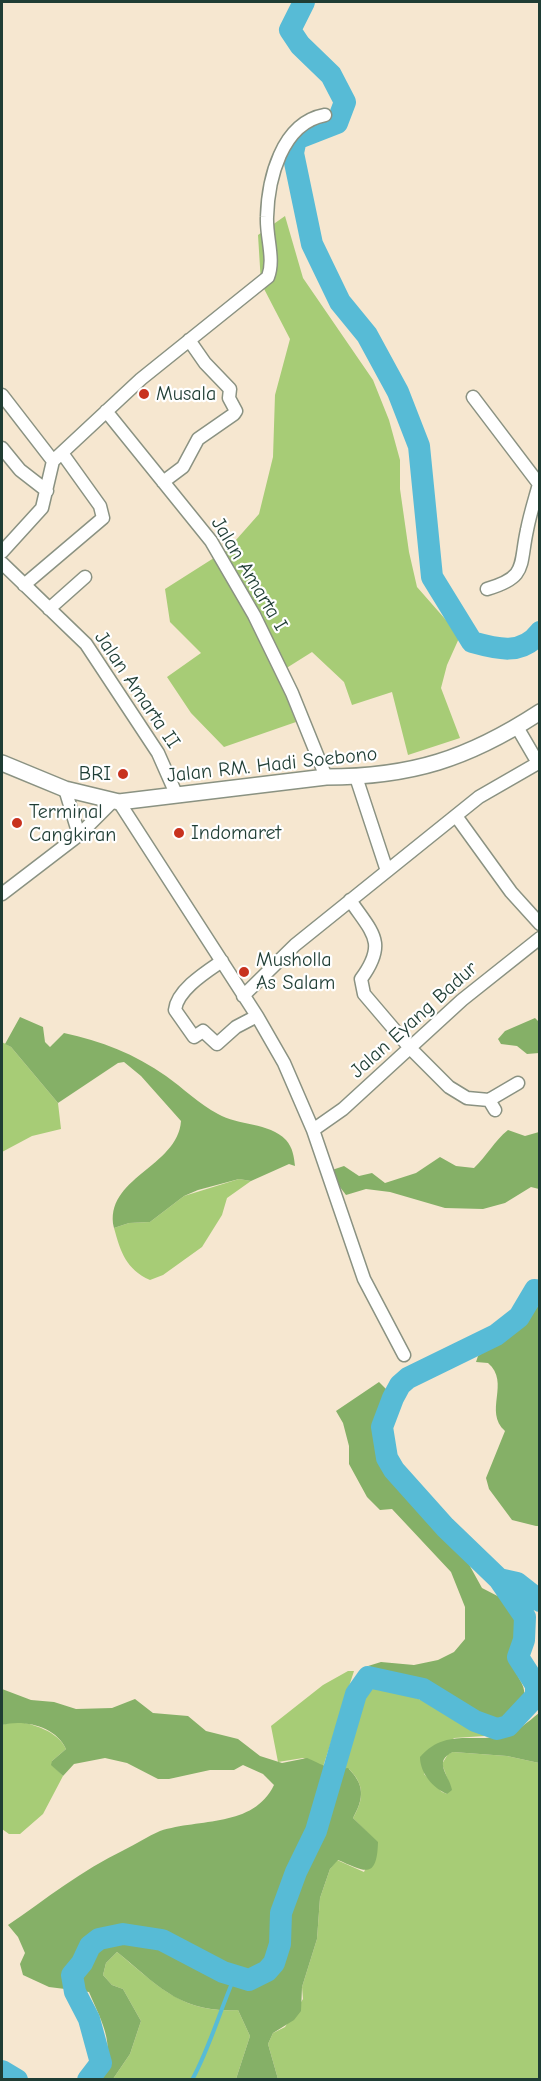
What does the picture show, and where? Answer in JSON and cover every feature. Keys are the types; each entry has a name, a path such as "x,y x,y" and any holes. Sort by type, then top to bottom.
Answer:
{"main road":[{"name":"Jalan RM. Hadi Soebono","path":"2,763 65,789 117,801 177,796 326,777 356,777 413,771 468,753 540,712"}],"street":[{"path":"2,552 42,508 58,457 106,411 189,340 268,277 272,267 267,216 276,166 285,143 297,129 325,115"},
{"path":"163,482 183,467 198,439 236,411 229,398 230,389 205,363 189,340"},
{"path":"2,395 100,506 104,518 24,585"},
{"path":"473,397 539,484 526,531 523,566 516,577 487,589"},
{"name":"Jalan Amarta I","path":"106,411 211,541 254,615 292,693 326,777"},
{"path":"2,448 20,470 47,491"},
{"name":"Jalan Amarta II","path":"2,563 86,644 158,753 177,796"},
{"path":"49,609 85,577"},
{"path":"243,996 296,945 479,797 539,763 517,727"},
{"path":"356,777 387,871"},
{"path":"65,789 79,835"},
{"path":"2,894 79,835 117,801 257,1016 284,1064 313,1130 364,1279 404,1355"},
{"path":"456,816 511,892 540,924"},
{"path":"350,900 376,939 376,949 370,967 361,979 363,994 410,1048 449,1087 467,1098 492,1105 518,1083"},
{"name":"Jalan Eyang Badur","path":"313,1130 343,1109 462,1000 540,938"},
{"path":"222,961 199,977 177,1003 174,1010 194,1037 203,1031 217,1044 236,1027 257,1016"}],"green space":[{"path":"285,216 303,278 373,380 389,420 400,460 400,489 409,552 417,587 460,636 447,665 441,688 460,738 408,755 392,692 352,705 344,682 312,652 277,674 296,722 224,747 191,713 167,677 201,653 170,622 165,589 228,549 259,514 273,457 275,395 290,339 261,283 258,235"},
{"path":"20,1017 43,1027 45,1042 50,1047 64,1033 104,1044 154,1068 218,1114 279,1134 290,1146 295,1166 289,1164 251,1181 239,1179 198,1190 184,1196 150,1222 129,1223 114,1228 114,1211 119,1197 168,1150 177,1137 181,1121 141,1076 124,1062 118,1063 58,1103 11,1047 5,1044"},
{"path":"535,1018 539,1022 539,1053 527,1054 517,1046 501,1044 498,1039 505,1031"},
{"path":"2,1042 11,1047 58,1103 61,1129 32,1136 2,1152"},
{"path":"508,1130 525,1136 539,1132 539,1189 531,1187 505,1203 483,1209 445,1208 390,1192 366,1189 346,1195 333,1178 332,1170 344,1166 359,1176 372,1173 385,1183 416,1173 440,1157 456,1166 474,1168"},
{"path":"239,1179 251,1181 227,1198 222,1215 202,1247 163,1275 150,1280 135,1271 122,1253 114,1228 129,1223 150,1222 184,1196"},
{"path":"539,1305 540,1526 536,1526 512,1520 489,1489 486,1478 505,1431 496,1415 498,1388 494,1371 488,1363 476,1362 478,1356 521,1326"},
{"path":"379,1382 387,1390 377,1438 383,1463 406,1494 434,1516 444,1535 466,1559 482,1588 513,1604 518,1630 509,1657 522,1683 524,1695 522,1702 505,1719 482,1718 442,1692 368,1666 381,1662 414,1665 438,1660 454,1652 465,1639 465,1607 451,1572 392,1509 380,1510 367,1497 349,1464 349,1446 343,1423 336,1411"},
{"path":"348,1671 354,1671 323,1767 303,1758 278,1762 271,1726 323,1685"},
{"path":"379,1688 406,1694 435,1706 485,1736 454,1738 424,1774 442,1792 447,1794 448,1780 442,1764 448,1754 453,1752 507,1756 539,1763 539,2079 278,2079 268,2044 273,2033 285,2027 303,1999 302,1987 317,1939 320,1898 330,1869 337,1860 364,1872 377,1842 353,1818 361,1798 358,1781 349,1769 337,1770 359,1704 368,1690"},
{"path":"2,1689 31,1700 54,1702 76,1709 112,1708 135,1699 153,1713 188,1716 206,1731 238,1739 260,1756 282,1763 307,1758 332,1768 348,1768 354,1774 360,1786 361,1798 353,1818 378,1842 375,1863 367,1870 338,1860 330,1869 320,1898 317,1939 302,1987 301,2011 294,2020 273,2033 268,2044 278,2079 236,2079 250,2036 238,2010 218,2010 185,2002 158,1986 117,1952 106,1963 103,1975 112,1985 123,1989 141,2021 130,2054 113,2079 93,2079 102,2069 108,2048 103,2026 89,1992 49,1987 23,1975 20,1964 25,1953 18,1937 8,1925 79,1876 151,1835 176,1827 239,1815 265,1799 274,1785 263,1774 243,1765 234,1770 210,1770 169,1779 158,1779 127,1763 105,1758 74,1764 63,1776 51,1765 52,1761 66,1749 55,1735 29,1724 2,1725"},
{"path":"539,1713 539,1763 507,1756 453,1752 447,1756 443,1764 452,1790 447,1794 432,1784 422,1769 420,1757 440,1742 504,1735 518,1729"},
{"path":"15,1721 37,1726 51,1733 66,1749 52,1761 52,1765 63,1776 43,1814 20,1834 9,1834 2,1829 2,1725"},
{"path":"117,1952 158,1985 185,2002 218,2010 238,2010 250,2036 236,2079 113,2079 130,2054 141,2021 123,1989 112,1985 103,1975 106,1963"}],"waterway":[{"path":"304,2 290,30 300,45 331,75 345,102 337,123 296,139 293,153 312,244 340,302 367,335 398,392 419,446 432,577 472,642 491,647 517,648 533,640 540,632"},
{"path":"88,2080 101,2063 89,2019 75,1992 72,1975 82,1963 90,1946 99,1939 123,1934 162,1940 223,1972 249,1980 267,1971 274,1963 280,1944 281,1913 296,1872 316,1831 356,1694 368,1677 423,1689 475,1721 497,1729 508,1726 536,1696 536,1685 518,1657 524,1640 525,1617 499,1579 445,1527 394,1470 387,1458 382,1427 393,1398 400,1385 408,1378 496,1335 519,1317 535,1290 540,1291"},
{"path":"499,1579 517,1583 540,1601"},
{"path":"192,2080 235,1976"},
{"path":"2,2071 17,2080"}],"place":[{"name":"Musala","path":"144,394"},
{"name":"BRI","path":"123,774"},
{"name":"Terminal Cangkiran","path":"17,823"},
{"name":"Indomaret","path":"179,833"},
{"name":"Musholla As Salam","path":"244,972"}]}
